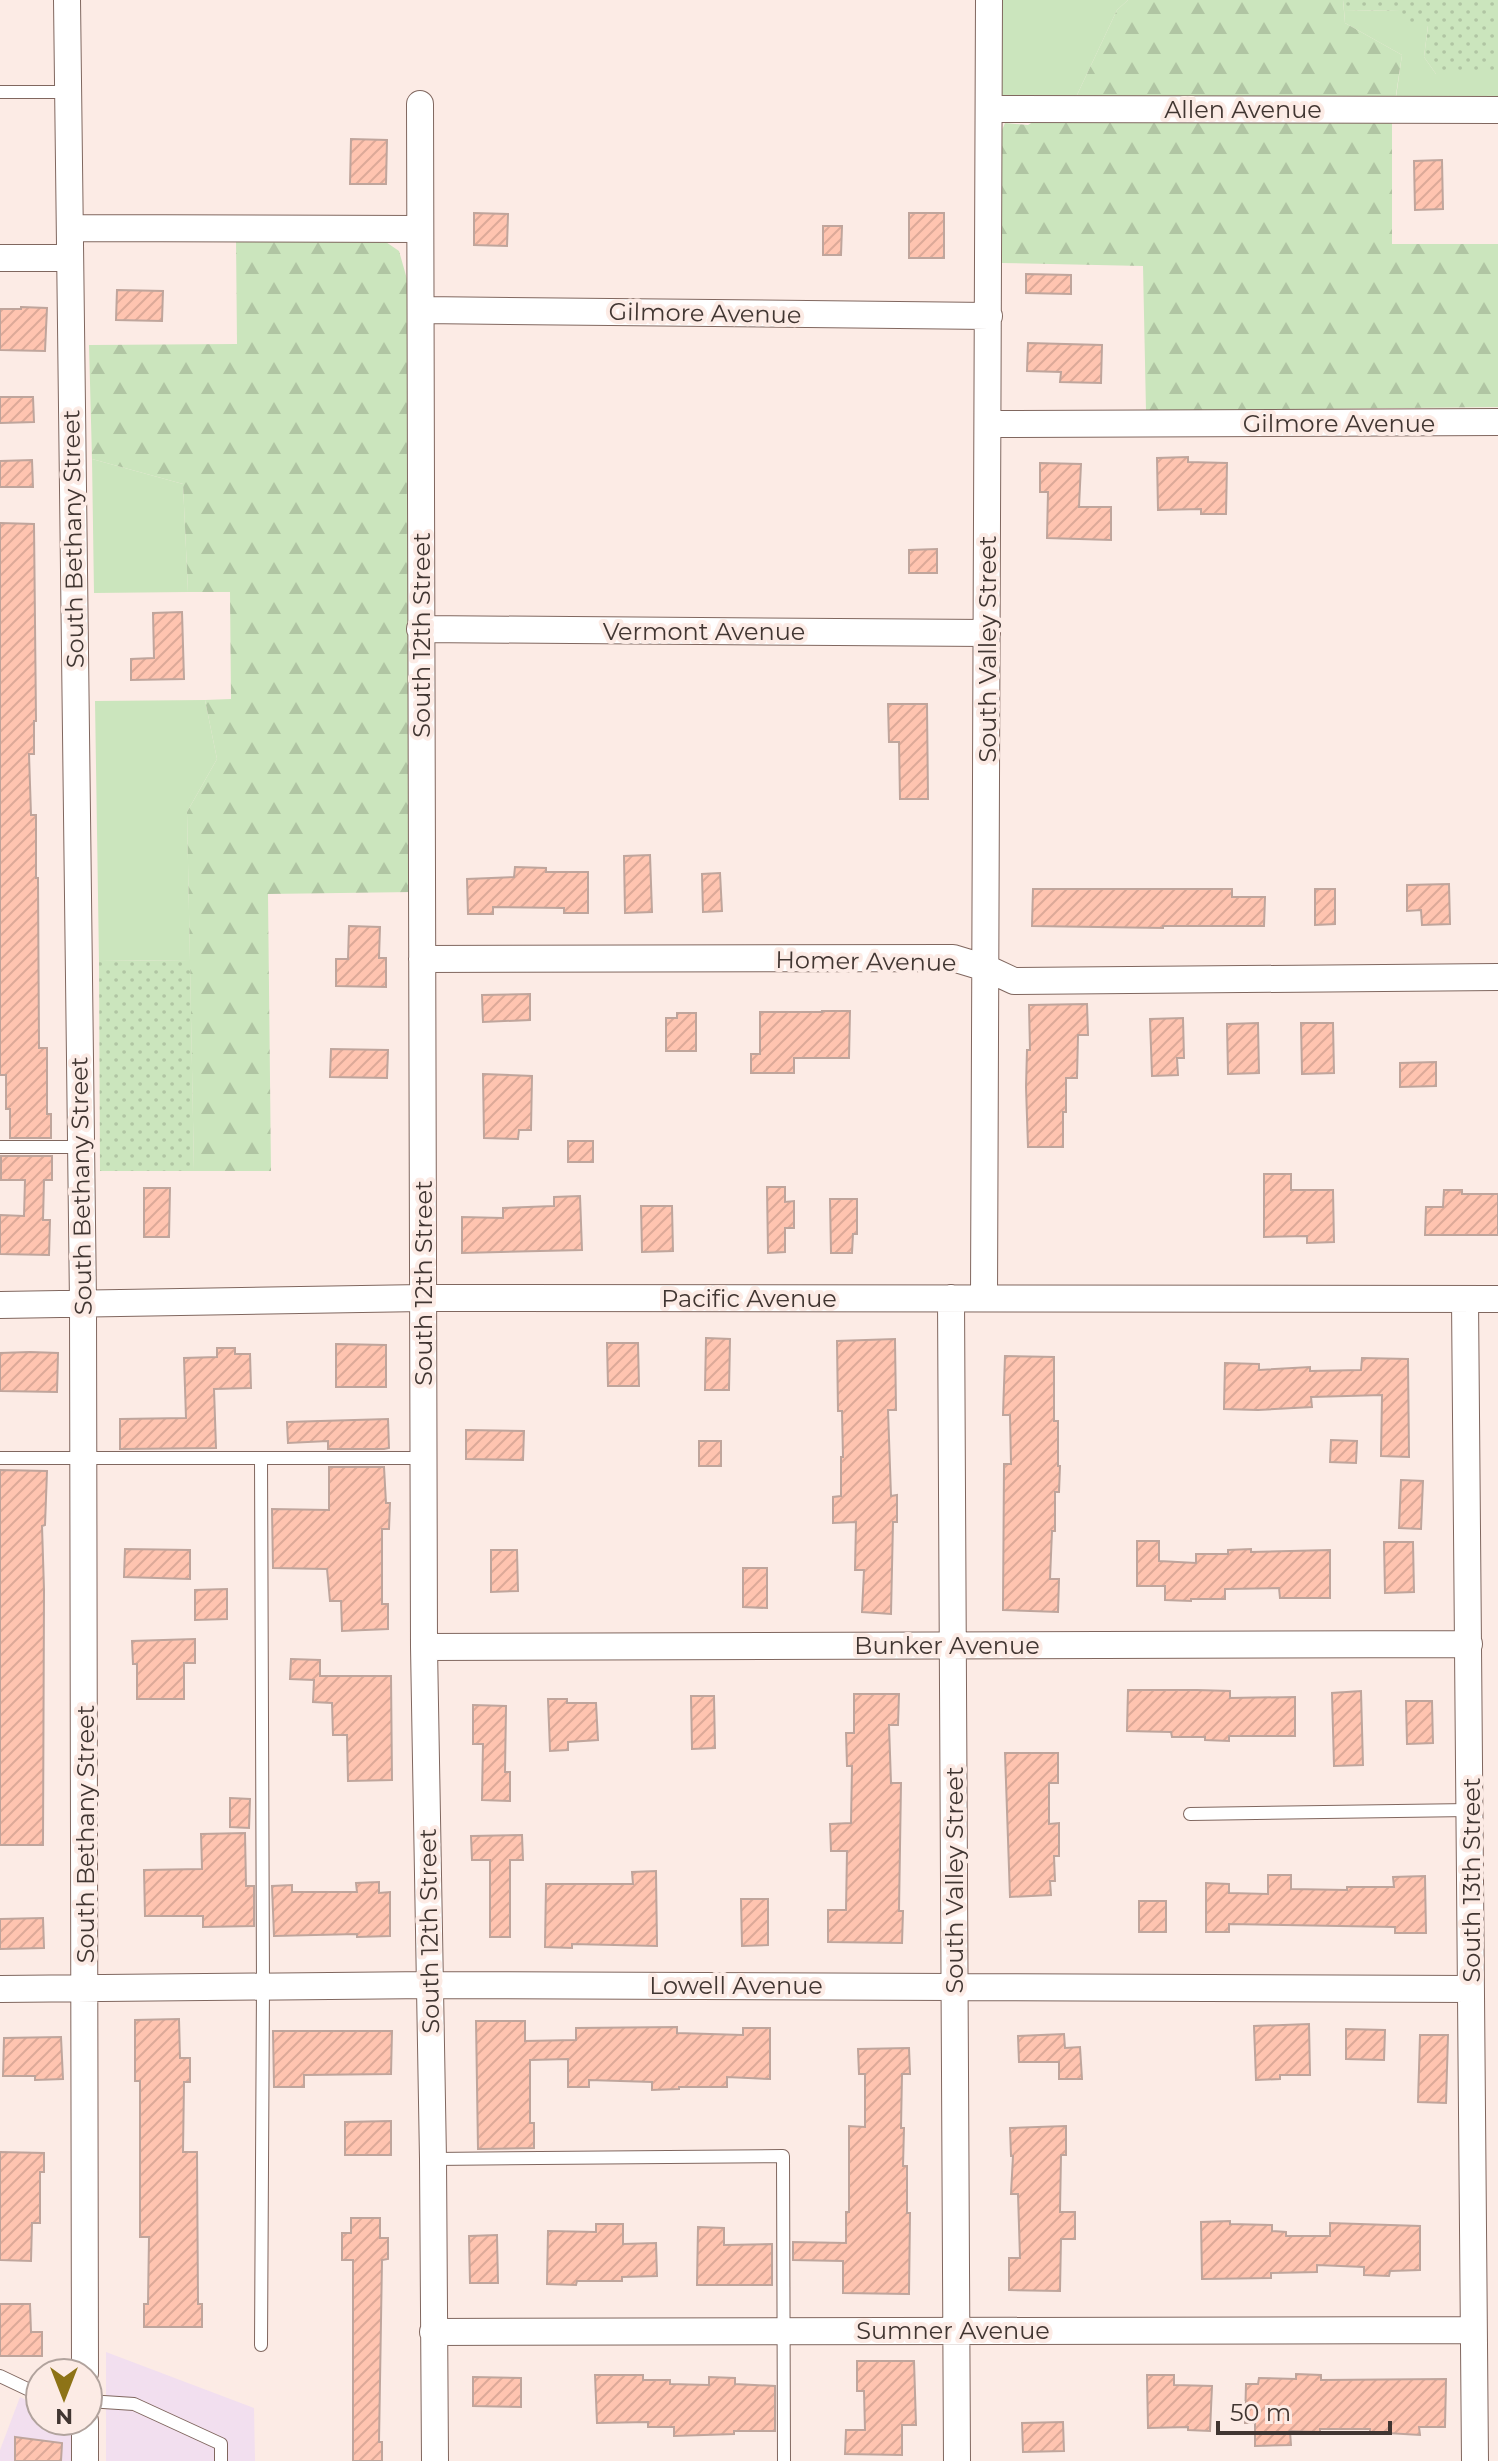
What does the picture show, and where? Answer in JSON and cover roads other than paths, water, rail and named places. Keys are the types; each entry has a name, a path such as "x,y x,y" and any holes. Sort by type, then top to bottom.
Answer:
{"street":[{"name":"South Bethany Street","path":"67,0 83,1304 85,2357"},
{"name":"South Valley Street","path":"984,1298 989,0"},
{"name":"South 12th Street","path":"420,104 424,1647 431,1985 435,2461"},
{"name":"Allen Avenue","path":"989,109 1498,110"},
{"path":"70,228 419,229"},
{"path":"0,258 70,258"},
{"name":"Gilmore Avenue","path":"422,310 989,316"},
{"name":"Gilmore Avenue","path":"989,424 1498,422"},
{"name":"Vermont Avenue","path":"420,629 987,633"},
{"name":"Homer Avenue","path":"422,959 953,958 1014,981 1498,977"},
{"name":"Pacific Avenue","path":"0,1305 423,1298 1498,1299"},
{"name":"South Valley Street","path":"951,1298 957,2461"},
{"name":"South 13th Street","path":"1465,1299 1475,2461"},
{"name":"Bunker Avenue","path":"424,1647 1469,1644"},
{"name":"Lowell Avenue","path":"0,1989 431,1985 1471,1989"},
{"name":"Sumner Avenue","path":"433,2332 1473,2330"},
{"path":"85,2437 85,2461"}],"lane":[{"path":"0,92 68,92"},
{"path":"0,1147 81,1147"},
{"path":"0,1458 424,1458"},
{"path":"261,1458 261,2345"},
{"path":"1190,1814 1470,1810"},
{"path":"433,2159 783,2156 784,2461"},
{"path":"0,2376 24,2387"},
{"path":"104,2402 134,2404 221,2444 221,2461"}]}
